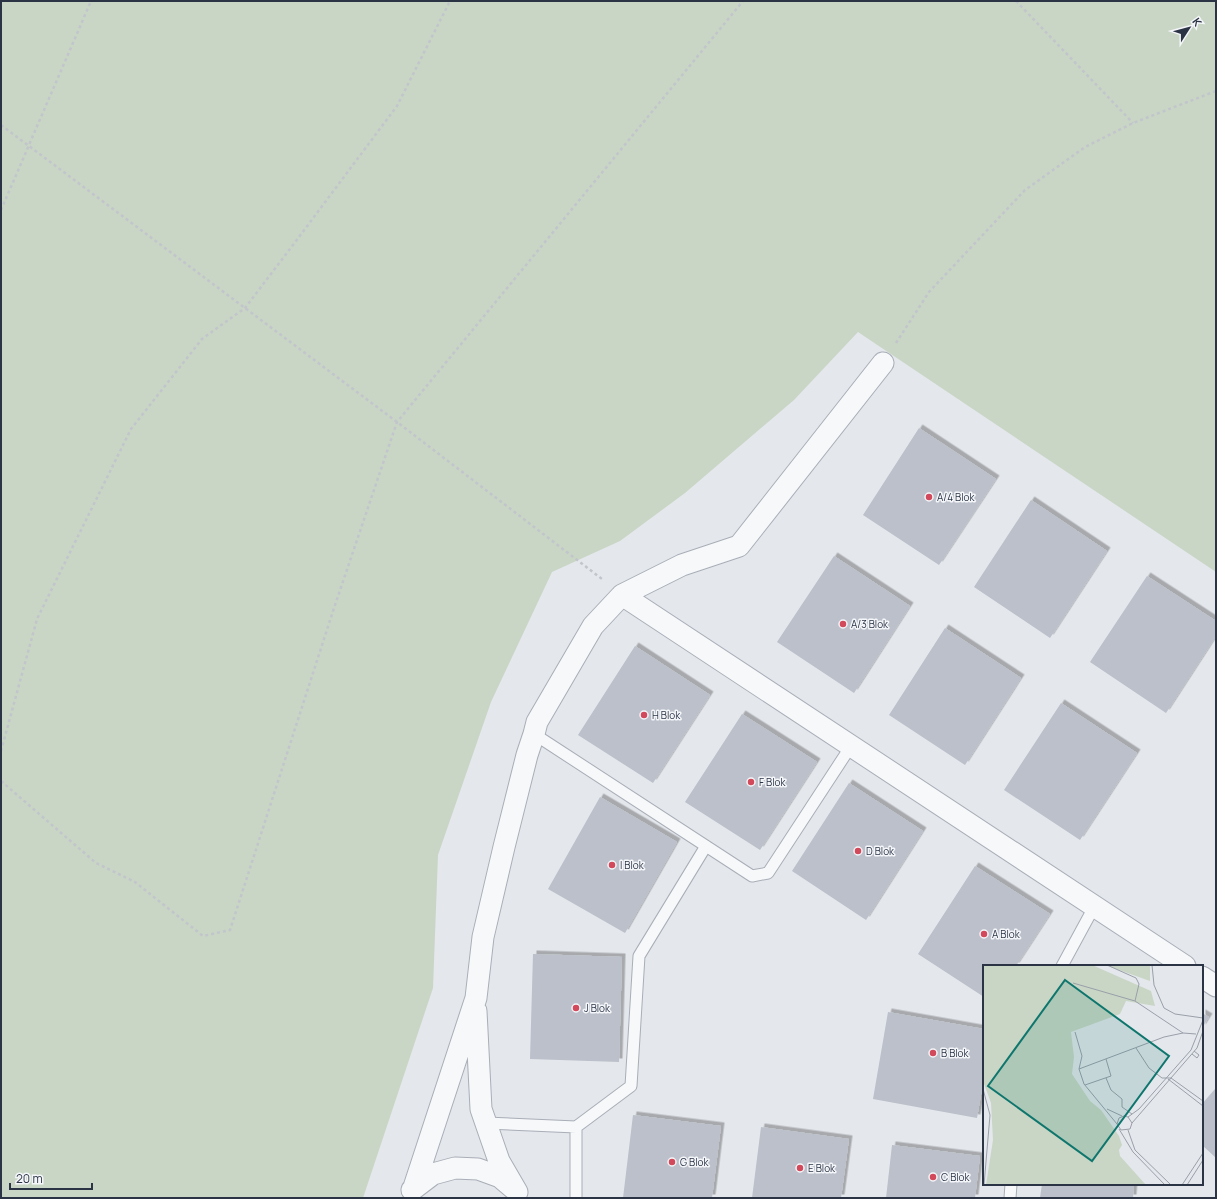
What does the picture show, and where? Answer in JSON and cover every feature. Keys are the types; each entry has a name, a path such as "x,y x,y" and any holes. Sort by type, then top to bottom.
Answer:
{"street":[{"path":"519,1195 499,1161 481,1109 476,998 484,936 527,754 537,722 593,626 622,595 682,565 739,546 883,364"},
{"path":"622,595 1183,965"},
{"path":"1203,978 1216,986"},
{"path":"410,1193 476,998"},
{"path":"410,1193 433,1174 455,1168 478,1169 500,1177 519,1195"}],"lane":[{"path":"534,734 752,876 768,873 851,746"},
{"path":"486,1123 576,1127 631,1086 639,956 706,846"},
{"path":"1063,965 1094,907"},
{"path":"576,1127 576,1198"},
{"path":"1010,1198 1011,1185"}],"path":[{"path":"1,210 90,1"},
{"path":"1,751 37,619 131,429 202,339 245,308 397,106 450,1"},
{"path":"1,781 96,863 135,882 203,936 230,930 334,608 397,422 743,1"},
{"path":"1016,1 1133,123"},
{"path":"883,364 929,292 1025,190 1085,147 1133,123 1216,91"},
{"path":"1,125 397,422 622,595"}],"green space":[{"path":"1,1 1216,1 1216,572 858,332 794,400 685,493 620,541 552,572 491,702 438,855 433,988 363,1198 1,1198"}],"building":[{"name":"A/4 Blok","path":"919,428 996,479 939,565 863,515"},
{"path":"1031,500 1107,551 1050,638 974,587"},
{"name":"A/3 Blok","path":"834,556 910,606 854,693 777,642"},
{"path":"1147,576 1216,621 1216,636 1166,713 1090,662"},
{"path":"945,628 1021,678 965,765 889,715"},
{"name":"H Blok","path":"635,646 710,695 653,783 578,735"},
{"path":"1061,703 1137,753 1080,840 1004,790"},
{"name":"F Blok","path":"742,714 817,762 760,850 685,802"},
{"name":"D Blok","path":"849,783 923,831 866,920 792,871"},
{"name":"I Blok","path":"600,797 677,842 625,933 548,889"},
{"name":"A Blok","path":"975,866 1050,914 1017,965 983,965 983,996 918,954"},
{"name":"J Blok","path":"533,954 622,957 619,1062 530,1059"},
{"name":"B Blok","path":"888,1012 983,1029 983,1083 977,1118 873,1099"},
{"path":"1203,1014 1209,1017 1203,1026"},
{"path":"1216,1088 1216,1158 1203,1146 1203,1103"},
{"name":"G Blok","path":"633,1115 721,1126 712,1198 623,1198"},
{"name":"E Blok","path":"761,1127 849,1139 841,1198 752,1198"},
{"name":"C Blok","path":"892,1145 980,1156 975,1198 886,1198"},
{"path":"1042,1185 1134,1185 1133,1198 1040,1198"}],"place":[{"name":"A/4 Blok","path":"929,497"},
{"name":"A/3 Blok","path":"843,624"},
{"name":"H Blok","path":"644,715"},
{"name":"F Blok","path":"751,782"},
{"name":"D Blok","path":"858,851"},
{"name":"I Blok","path":"612,865"},
{"name":"A Blok","path":"984,934"},
{"name":"J Blok","path":"576,1008"},
{"name":"B Blok","path":"933,1053"},
{"name":"G Blok","path":"672,1162"},
{"name":"E Blok","path":"800,1168"},
{"name":"C Blok","path":"933,1177"}]}
